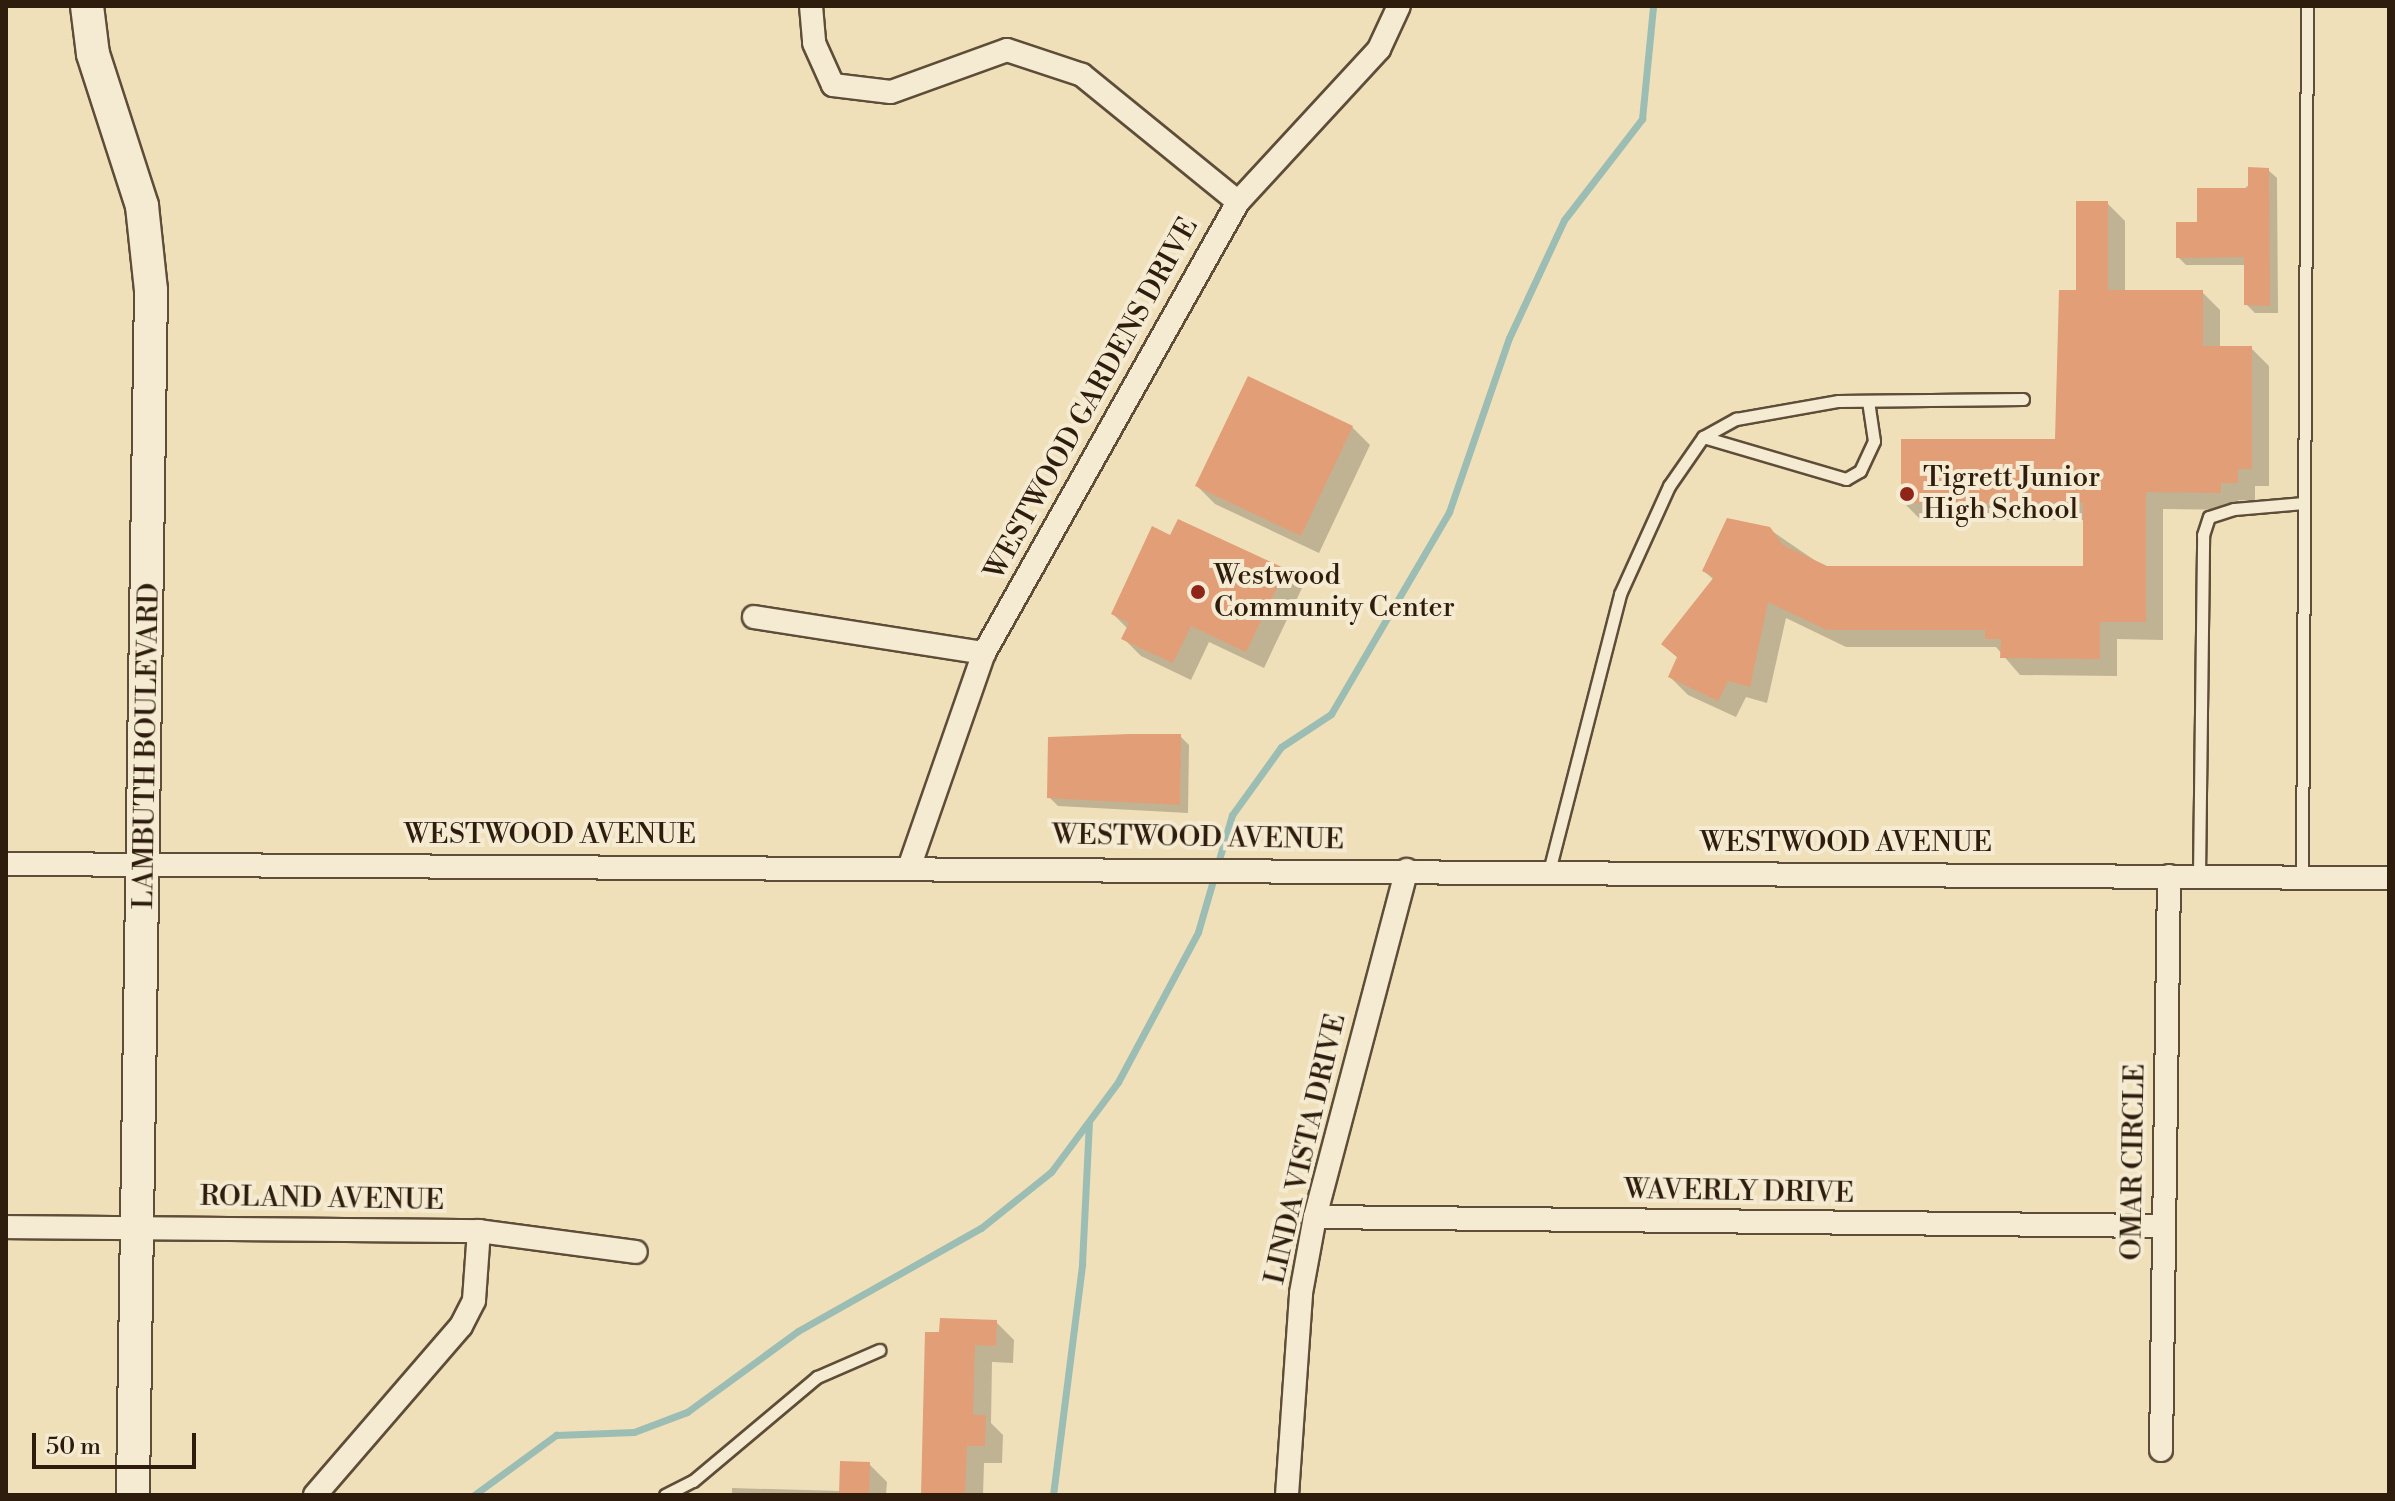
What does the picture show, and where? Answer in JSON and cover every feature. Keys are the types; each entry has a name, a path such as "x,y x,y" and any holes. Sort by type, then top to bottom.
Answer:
{"street":[{"name":"LAMBUTH BOULEVARD","path":"87,6 93,54 142,206 151,290 147,865 133,1495"},
{"path":"811,6 814,43 833,85 891,92 1007,50 1082,75 1238,202"},
{"name":"WESTWOOD GARDENS DRIVE","path":"910,865 984,653 1238,202 1379,49 1399,6"},
{"path":"754,617 984,653"},
{"name":"WESTWOOD AVENUE","path":"6,864 910,865 2389,878"},
{"name":"LINDA VISTA DRIVE","path":"1287,1495 1301,1293 1315,1217 1407,870"},
{"name":"OMAR CIRCLE","path":"2161,1450 2169,876"},
{"name":"WAVERLY DRIVE","path":"1315,1217 2162,1226"},
{"name":"ROLAND AVENUE","path":"6,1227 479,1231 636,1252"},
{"path":"315,1495 461,1326 474,1300 479,1231"}],"lane":[{"path":"2302,877 2307,6"},
{"path":"1549,871 1620,594 1669,486 1703,437 1776,408 1868,401 2023,399"},
{"path":"1703,437 1846,479 1860,471 1874,441 1868,401"},
{"path":"2199,876 2203,535 2209,517 2234,509 2304,503"},
{"path":"665,1495 693,1481 817,1377 879,1350"}],"building":[{"path":"2248,167 2269,168 2270,306 2244,305 2244,257 2176,258 2176,222 2197,222 2197,188 2248,188"},
{"path":"2076,201 2108,201 2108,290 2203,290 2203,346 2252,346 2252,469 2238,469 2238,483 2221,483 2221,493 2146,492 2146,622 2100,622 2100,659 2000,658 2001,639 1985,639 1985,630 1827,630 1768,602 1750,687 1728,681 1718,701 1668,677 1677,657 1661,644 1714,577 1702,571 1727,518 1770,527 1783,545 1827,566 2083,566 2083,503 1901,503 1901,439 2055,439 2059,290 2076,290"},
{"path":"1248,376 1353,426 1301,536 1195,486"},
{"name":"Westwood Community Center","path":"1178,519 1286,569 1246,652 1191,626 1173,663 1121,639 1129,623 1111,614 1152,526 1170,535"},
{"path":"1181,734 1180,805 1047,798 1048,737"},
{"path":"940,1318 997,1320 996,1346 975,1345 973,1415 986,1415 985,1446 967,1446 965,1495 921,1495 925,1332 939,1332"},
{"path":"840,1461 870,1462 869,1495 839,1495"}],"waterway":[{"path":"474,1495 556,1435 634,1432 687,1412 798,1331 981,1228 1051,1172 1118,1082 1198,932 1232,815 1281,747 1331,714 1449,512 1509,338 1564,220 1642,119 1653,6"},
{"path":"1053,1495 1082,1264 1089,1123"}],"place":[{"name":"Tigrett Junior High School","path":"1907,494"},
{"name":"Westwood Community Center","path":"1198,592"}]}
